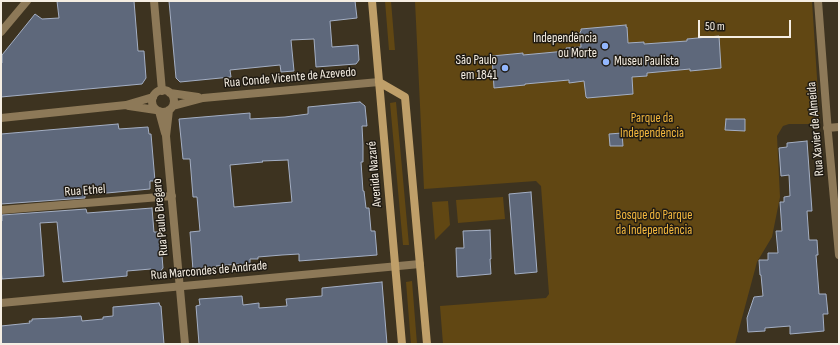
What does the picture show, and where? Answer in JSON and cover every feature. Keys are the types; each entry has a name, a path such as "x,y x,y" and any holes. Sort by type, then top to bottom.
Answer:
{"main road":[{"name":"Avenida Nazaré","path":"372,1 402,344"},
{"path":"379,82 405,97 426,344"}],"street":[{"path":"1,32 27,1"},
{"path":"126,105 164,112 171,108 174,99 166,92 154,1"},
{"name":"Rua Xavier de Almeida","path":"818,1 827,128 839,255"},
{"name":"Rua Conde Vicente de Azevedo","path":"171,108 203,98 379,82"},
{"path":"1,118 126,105 153,97 157,93 166,92"},
{"name":"Rua Conde Vicente de Azevedo","path":"166,92 203,98"},
{"path":"153,97 152,104 157,111"},
{"name":"Rua Paulo Bregaro","path":"166,136 171,108"},
{"name":"Rua Paulo Bregaro","path":"157,111 166,136 185,344"},
{"path":"827,128 839,127"},
{"name":"Rua Ethel","path":"1,210 172,196"},
{"name":"Rua Marcondes de Andrade","path":"1,303 420,264"}],"green space":[{"path":"385,1 391,1 395,50 389,50"},
{"name":"Parque da Independência","path":"415,1 812,1 820,124 789,124 783,126 777,136 780,197 772,237 757,262 735,344 443,344 440,306 546,298 549,294 541,186 536,181 424,189"},
{"path":"396,102 409,245 403,245 390,103"},
{"path":"503,197 505,219 458,223 456,200"},
{"path":"448,201 450,225 435,240 432,202"},
{"path":"412,281 417,344 411,344 406,282"}],"building":[{"path":"57,1 134,1 138,51 144,51 146,78 142,84 1,97 2,55 35,14 42,19 59,18"},
{"path":"169,1 355,1 357,18 330,21 332,47 358,45 359,60 356,64 316,67 314,39 291,40 294,71 281,72 280,65 230,70 231,77 180,82 176,78"},
{"name":"Museu Paulista","path":"626,25 628,43 644,42 644,44 687,41 687,39 719,36 721,68 647,73 647,76 632,77 633,94 587,98 584,81 569,83 569,80 494,88 492,56 566,51 566,48 581,47 581,29"},
{"path":"360,102 365,106 367,126 362,126 363,162 361,162 363,191 366,208 369,208 371,231 375,231 377,255 299,261 299,254 282,255 250,259 250,265 239,266 239,264 216,266 216,268 193,270 190,232 200,231 197,197 193,197 190,159 183,159 179,119 250,113 250,119 285,117 308,114 308,107","holes":["288,160 292,202 234,207 230,165 263,162 262,161"]},
{"path":"726,119 745,119 745,131 725,130"},
{"path":"118,124 119,129 148,127 149,134 151,134 155,181 150,181 150,189 85,195 85,198 1,204 1,134"},
{"path":"622,133 623,146 610,146 609,134"},
{"path":"807,141 812,211 807,211 809,240 817,240 818,255 816,255 819,294 826,294 828,314 823,314 824,331 790,334 790,326 765,328 765,331 748,332 747,318 754,297 763,296 759,260 768,260 768,253 778,253 776,231 782,231 780,202 784,202 784,197 790,196 789,175 781,176 779,148 787,147 787,143"},
{"path":"531,192 537,272 515,274 509,194"},
{"path":"152,208 154,232 160,232 163,268 159,273 151,273 151,269 127,271 127,276 63,282 57,222 40,223 44,276 2,279 2,215 86,209 87,213"},
{"path":"490,230 491,274 457,277 456,248 464,248 463,231"},
{"path":"382,282 387,344 199,344 196,306 200,305 199,299 242,296 243,305 259,303 259,308 287,306 286,299 322,296 322,288"},
{"path":"159,303 161,306 164,344 1,344 1,326 30,323 29,321 32,321 32,319 81,316 82,321 103,319 103,317 113,316 113,307"}],"place":[{"name":"Independência ou Morte","path":"605,46"},
{"name":"Museu Paulista","path":"606,62"},
{"name":"São Paulo em 1841","path":"505,68"}],"park label":[{"name":"Bosque do Parque da Independência","path":"654,224"}]}
